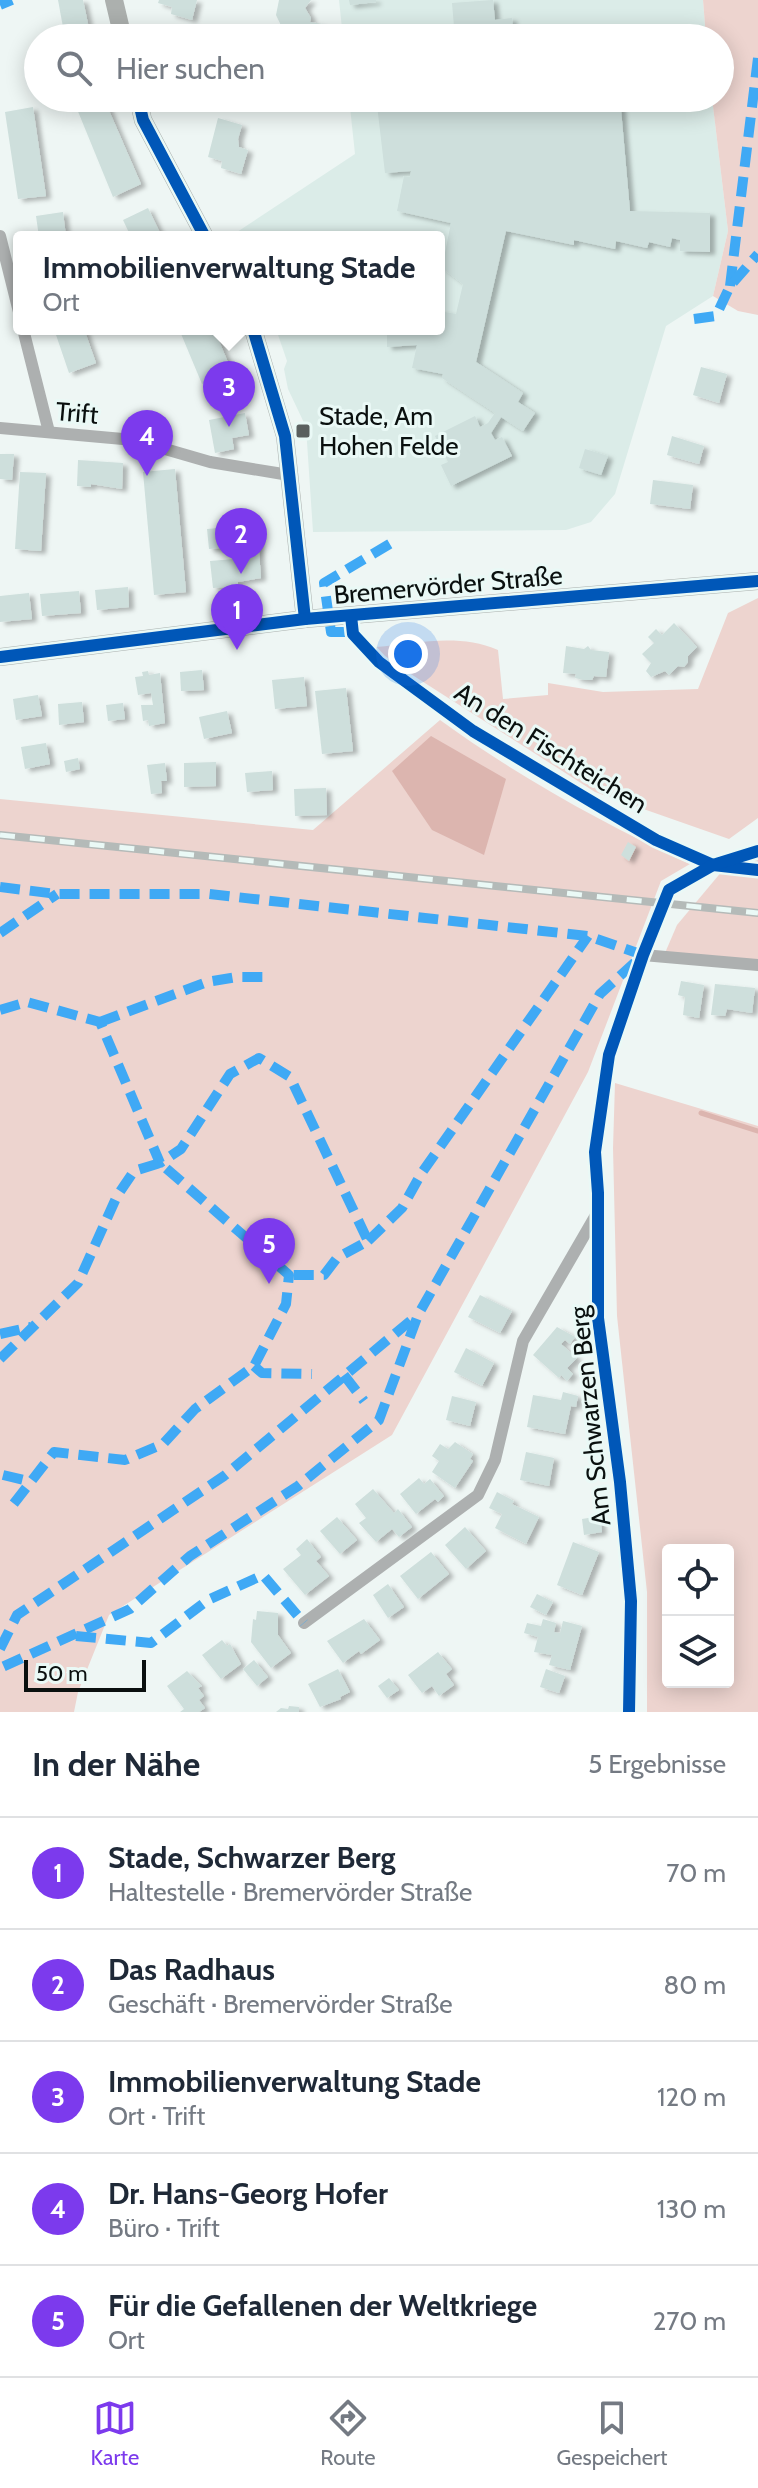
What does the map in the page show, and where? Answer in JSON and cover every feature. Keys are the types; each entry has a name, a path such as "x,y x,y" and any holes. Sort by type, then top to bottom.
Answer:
{"main road":[{"path":"114,0 120,24"},
{"path":"141,112 202,231"},
{"path":"255,335 285,436 305,619"},
{"name":"Bremervörder Straße","path":"0,657 305,619 352,625 758,581"}],"street":[{"path":"0,236 13,288"},
{"path":"25,335 49,432"},
{"name":"Trift","path":"0,428 134,440 210,462 289,475"},
{"name":"An den Fischteichen","path":"352,625 379,662 473,731 656,840 713,865"},
{"name":"Am Schwarzen Berg","path":"629,1712 631,1601 620,1482 598,1318 595,1152 609,1055 669,890 713,865 758,851"},
{"path":"643,955 758,965"},
{"path":"304,1623 478,1495 495,1460 523,1341 598,1212"}],"shaded area":[{"path":"339,0 703,0 705,24 342,24"},
{"path":"703,0 758,0 758,315 738,311 713,296 728,231 714,112 734,112 734,24 705,24"},
{"path":"350,112 714,112 728,231 713,296 666,326 615,494 591,522 566,530 313,532 306,427 288,389 284,369 287,361 278,335 445,335 445,231 239,231 355,154"},
{"path":"758,598 758,818 729,839 595,792 378,653 376,647 453,641 498,650 503,699 548,695 548,683 603,692 698,689 728,613"},
{"path":"440,720 562,798 690,864 661,881 588,1072 392,1435 109,1615 78,1692 74,1712 0,1712 0,799 313,830"},
{"path":"431,736 506,779 484,855 432,830 392,771"},
{"path":"758,859 758,963 665,953 677,925 723,870"},
{"path":"615,1083 758,1126 758,1712 647,1712 647,1592 617,1316 613,1148"}],"building":[{"path":"58,0 83,0 88,24 62,24"},
{"path":"159,0 197,0 192,20 171,14 172,7 158,3"},
{"path":"279,0 311,0 305,8 310,22 322,24 280,24 276,15"},
{"path":"349,0 376,0 376,2 350,5"},
{"path":"493,0 495,20 512,18 512,24 454,24 452,3"},
{"path":"24,109 24,112 34,112 46,196 18,199 5,112"},
{"path":"78,112 110,112 141,184 113,197"},
{"path":"378,112 621,112 630,211 710,213 710,252 680,251 680,240 672,238 670,247 649,242 647,248 616,241 615,249 574,240 574,245 506,231 476,362 523,393 518,402 535,413 523,431 501,417 491,433 495,440 502,437 512,456 451,486 441,465 448,462 435,436 475,416 480,427 488,423 495,413 442,378 443,374 412,368 417,345 387,347 387,335 445,335 445,312 456,314 463,284 445,270 451,223 397,211 404,176 410,177 411,171 385,173"},
{"path":"218,118 242,125 239,147 248,150 241,174 221,168 222,161 208,157"},
{"path":"148,208 159,231 128,231 123,220"},
{"path":"63,212 65,231 38,231 36,216"},
{"path":"56,335 86,335 96,363 69,373"},
{"path":"182,335 217,335 232,372 202,384"},
{"path":"701,367 727,374 719,403 693,395"},
{"path":"245,413 249,435 232,438 234,449 215,453 209,420"},
{"path":"672,436 704,446 699,464 667,455"},
{"path":"585,449 608,456 601,475 579,468"},
{"path":"0,454 14,454 12,480 0,479"},
{"path":"78,460 123,463 122,489 91,484 91,487 77,486"},
{"path":"175,469 186,592 154,595 143,472"},
{"path":"20,472 46,473 41,551 15,549"},
{"path":"653,480 693,485 690,509 650,504"},
{"path":"247,522 247,526 257,525 261,578 238,582 238,586 213,588 210,561 234,559 233,547 209,549 207,529 242,526 241,523"},
{"path":"128,587 129,607 97,610 95,590"},
{"path":"79,591 81,613 42,616 40,594"},
{"path":"29,593 32,619 0,622 0,596"},
{"path":"674,623 697,647 688,656 684,667 678,666 669,675 665,671 651,677 646,671 651,663 642,654 654,643 648,637 656,629 662,635"},
{"path":"566,646 584,649 588,646 591,650 609,652 606,677 594,676 592,680 584,680 575,678 576,674 563,673"},
{"path":"202,670 204,690 181,691 180,672"},
{"path":"148,671 149,675 160,673 165,723 149,726 148,720 143,721 141,705 153,705 151,693 138,695 135,677 143,676 142,672"},
{"path":"304,677 307,706 275,709 272,680"},
{"path":"346,688 353,751 322,754 315,691"},
{"path":"38,695 42,716 16,720 13,699"},
{"path":"82,702 84,722 59,725 58,704"},
{"path":"123,703 125,719 108,721 106,705"},
{"path":"227,711 232,733 204,739 199,717"},
{"path":"46,743 50,764 25,769 21,747"},
{"path":"78,758 80,769 66,772 64,761"},
{"path":"216,762 216,786 184,787 184,763"},
{"path":"165,763 167,781 161,781 162,793 151,794 147,765"},
{"path":"272,771 273,790 247,792 245,773"},
{"path":"326,788 327,815 295,816 294,789"},
{"path":"628,842 636,847 629,861 621,855"},
{"path":"681,981 704,985 699,1018 683,1015 685,997 678,995"},
{"path":"715,984 755,988 752,1013 727,1009 725,1016 711,1015"},
{"path":"480,1295 512,1311 500,1333 468,1317"},
{"path":"557,1327 575,1337 570,1344 565,1340 561,1344 577,1358 567,1368 573,1374 567,1381 561,1375 559,1378 533,1355"},
{"path":"466,1348 494,1363 482,1386 454,1372"},
{"path":"563,1392 578,1396 576,1407 571,1406 565,1434 527,1427 533,1395 561,1400"},
{"path":"452,1396 476,1402 470,1426 446,1420"},
{"path":"455,1442 473,1454 470,1459 473,1461 455,1488 432,1472 439,1461 432,1456 440,1444 448,1449"},
{"path":"526,1452 554,1458 549,1486 520,1480"},
{"path":"419,1478 424,1484 430,1479 444,1496 416,1514 400,1494"},
{"path":"373,1489 394,1513 398,1509 412,1527 399,1537 392,1529 376,1542 359,1523 366,1518 355,1504"},
{"path":"497,1492 514,1501 512,1504 539,1517 526,1544 495,1528 502,1514 489,1508"},
{"path":"600,1516 602,1532 584,1535 582,1519"},
{"path":"337,1517 357,1540 340,1554 320,1531"},
{"path":"465,1527 486,1551 466,1569 445,1545"},
{"path":"307,1539 321,1557 316,1561 329,1576 305,1595 283,1569 301,1555 296,1549"},
{"path":"573,1542 599,1552 582,1595 557,1585"},
{"path":"431,1552 449,1574 418,1599 400,1576"},
{"path":"388,1584 404,1607 388,1618 373,1595"},
{"path":"537,1594 553,1602 546,1615 530,1607"},
{"path":"257,1611 278,1613 278,1635 291,1653 271,1668 251,1642 253,1619 256,1620"},
{"path":"364,1619 380,1640 343,1663 327,1641"},
{"path":"543,1619 556,1623 554,1632 560,1633 563,1621 582,1626 570,1670 549,1665 552,1655 534,1652 538,1637 524,1633 527,1623 541,1626"},
{"path":"222,1640 227,1646 230,1644 241,1664 221,1679 202,1655"},
{"path":"438,1652 452,1669 446,1674 454,1685 439,1696 432,1686 422,1693 408,1675"},
{"path":"254,1660 268,1677 257,1686 243,1669"},
{"path":"338,1669 350,1692 320,1707 308,1684"},
{"path":"546,1669 565,1676 559,1693 540,1687"},
{"path":"187,1671 202,1686 198,1688 204,1696 199,1700 205,1708 199,1712 180,1712 184,1709 167,1686"},
{"path":"389,1678 399,1690 387,1698 378,1686"},
{"path":"289,1706 299,1707 299,1712 276,1712 281,1708 288,1709"}],"waterway":[{"path":"701,1113 758,1131"}],"railway":[{"path":"0,835 758,913"}],"marked path":[{"path":"0,5 12,0"},
{"path":"730,286 758,58"},
{"path":"694,319 716,316 730,286 758,254"},
{"path":"345,632 331,632 324,583 393,542"},
{"path":"0,887 57,894 209,894 588,936 643,955 600,994 418,1315 379,1420 298,1486 190,1556 130,1609 0,1668"},
{"path":"0,933 57,894"},
{"path":"368,1241 402,1208 421,1174 588,936"},
{"path":"100,1022 207,982 237,977 270,977"},
{"path":"0,1010 27,1002 100,1022 160,1163 181,1149 230,1074 259,1058 290,1077 368,1241 337,1258 324,1275 289,1275"},
{"path":"0,1359 78,1283 117,1196 134,1171 160,1163 289,1275 286,1304 254,1366 195,1409 163,1444 125,1460 54,1452 8,1511"},
{"path":"0,1649 17,1615 224,1476 415,1317"},
{"path":"0,1334 31,1327"},
{"path":"254,1366 262,1373 312,1374"},
{"path":"344,1375 364,1401"},
{"path":"3,1475 32,1482"},
{"path":"76,1636 151,1643 208,1600 263,1575 304,1623"}],"cycle path":[{"path":"141,112 202,231"},
{"path":"255,335 285,436 305,619"},
{"path":"0,657 305,619 758,581"},
{"path":"351,616 353,634 379,662 473,731 656,840 713,865 758,870"},
{"path":"629,1712 631,1601 620,1482 598,1318 595,1152 609,1055 669,890 713,865 758,851"}],"place":[{"name":"Immobilienverwaltung Stade","path":"229,427"},
{"name":"Stade, Am Hohen Felde","path":"303,431"},
{"name":"Dr. Hans-Georg Hofer","path":"147,476"},
{"name":"Das Radhaus","path":"241,574"},
{"name":"Stade, Schwarzer Berg","path":"237,650"},
{"name":"Für die Gefallenen der Weltkriege","path":"269,1284"}]}
